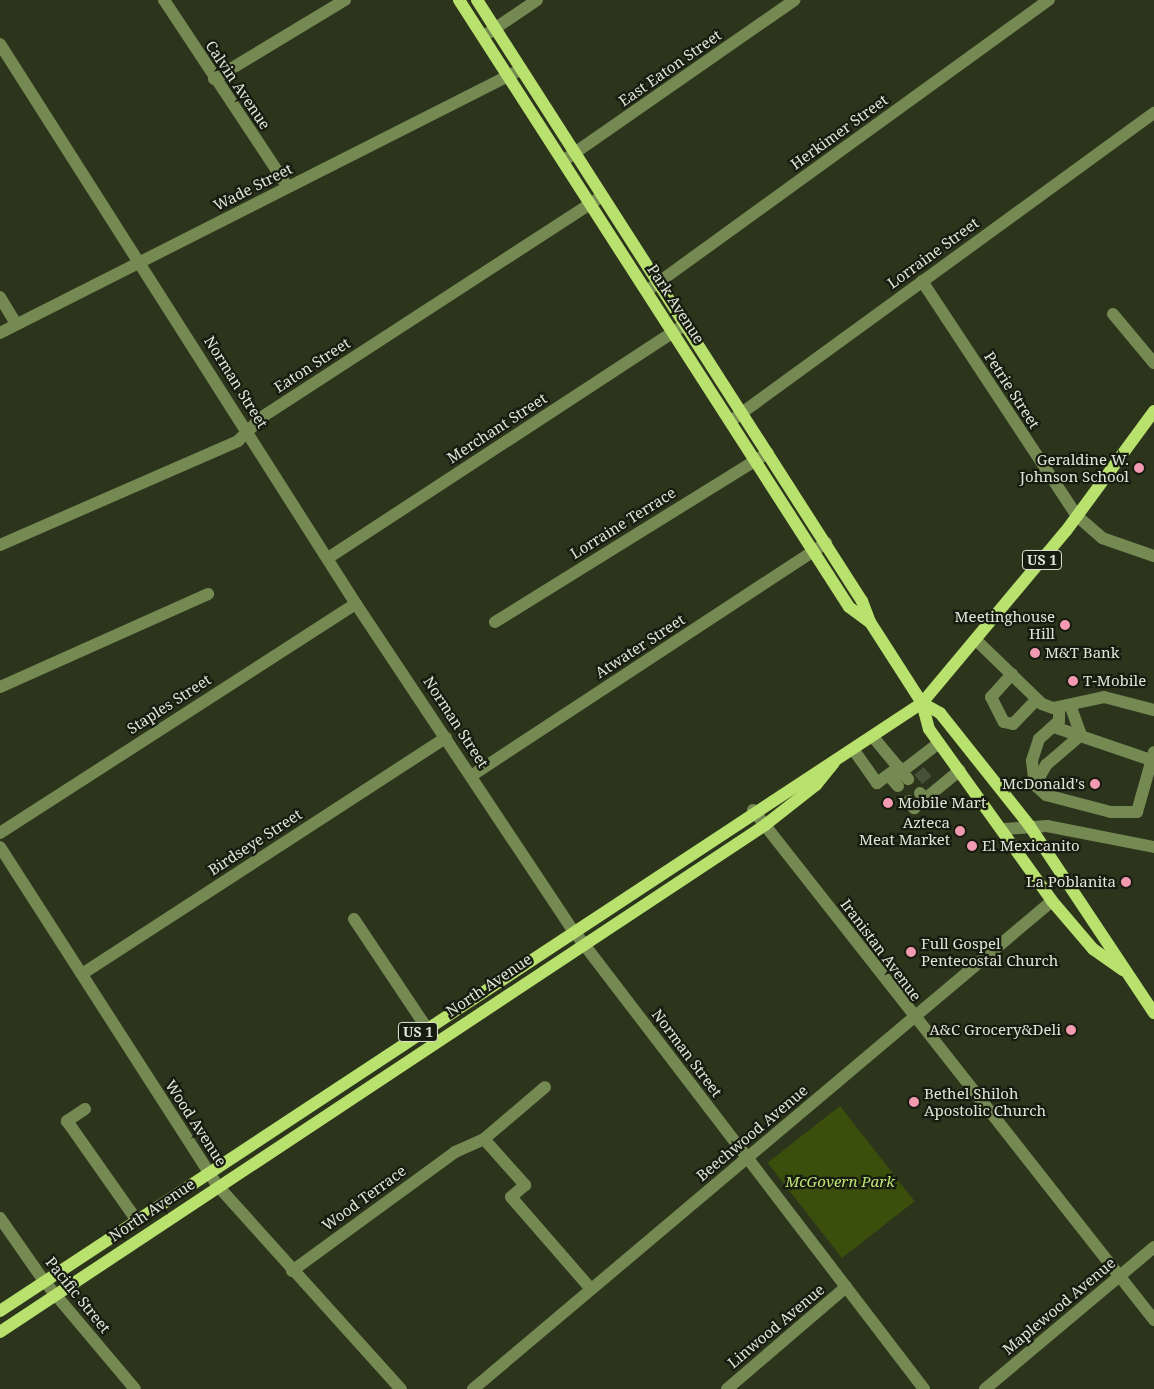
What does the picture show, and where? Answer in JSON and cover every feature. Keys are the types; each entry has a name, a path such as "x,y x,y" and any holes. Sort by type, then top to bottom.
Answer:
{"main road":[{"name":"Park Avenue","path":"459,0 520,70 576,154 596,200"},
{"name":"Park Avenue","path":"477,0 508,76 563,161 596,200 870,622 922,703 925,723 1004,829 1052,901 1093,949 1123,970"},
{"name":"North Avenue","path":"0,1310 752,810 873,736 922,703 1077,516 1154,411"},
{"name":"Park Avenue","path":"922,703 940,713 1029,825 1123,970 1154,1013"},
{"name":"North Avenue","path":"0,1332 217,1185 582,943 765,825 816,785 839,757"}],"street":[{"name":"Calvin Avenue","path":"164,0 214,79 288,187"},
{"path":"214,79 345,0"},
{"path":"489,33 538,0"},
{"name":"East Eaton Street","path":"563,161 576,154 795,0"},
{"name":"Herkimer Street","path":"653,287 1049,0"},
{"name":"Norman Street","path":"0,44 142,263 356,604 573,930 924,1389"},
{"name":"Wade Street","path":"0,333 142,263 520,70"},
{"name":"Lorraine Street","path":"737,417 1154,113"},
{"name":"Eaton Street","path":"0,545 238,441 262,418 596,200"},
{"name":"Petrie Street","path":"922,281 1077,516 1102,538 1154,556"},
{"path":"0,297 16,324"},
{"path":"1113,314 1154,363"},
{"name":"Merchant Street","path":"328,558 679,328"},
{"name":"Lorraine Terrace","path":"495,622 762,456"},
{"name":"Atwater Street","path":"471,776 821,547"},
{"path":"0,687 208,594"},
{"name":"Staples Street","path":"0,833 356,604"},
{"path":"976,640 1036,700 1065,706 1104,697 1154,710"},
{"path":"1012,674 995,690 991,704 1004,722 1013,724 1036,700"},
{"path":"1054,727 1153,758 1137,812 1130,813 1046,795 1035,785 1031,774 1034,747 1054,727 1065,706"},
{"path":"1065,706 1081,734"},
{"path":"1035,785 1046,765 1081,734"},
{"path":"873,736 902,776"},
{"name":"Birdseye Street","path":"82,974 446,738"},
{"path":"852,749 877,783 902,776 916,767 939,743"},
{"path":"924,794 960,770"},
{"name":"Iranistan Avenue","path":"752,810 913,1019 1154,1320"},
{"path":"1004,829 1029,825 1154,847"},
{"name":"Wood Avenue","path":"0,847 217,1185 401,1389"},
{"name":"Beechwood Avenue","path":"472,1389 1052,901"},
{"path":"354,919 426,1027"},
{"name":"Wood Terrace","path":"292,1270 455,1152 484,1139 545,1087"},
{"path":"85,1110 67,1122 136,1219"},
{"path":"484,1139 525,1185 511,1197 592,1289"},
{"name":"Pacific Street","path":"0,1218 44,1281 135,1389"},
{"name":"Maplewood Avenue","path":"993,1387 1154,1247"},
{"name":"Linwood Avenue","path":"727,1389 846,1288"}],"green space":[{"name":"McGovern Park","path":"840,1106 914,1201 842,1258 768,1163"}],"tunnel":[{"path":"919,771 931,785"}],"place":[{"name":"Geraldine W. Johnson School","path":"1139,468"},
{"name":"Meetinghouse Hill","path":"1065,625"},
{"name":"M&T Bank","path":"1035,653"},
{"name":"T-Mobile","path":"1073,681"},
{"name":"McDonald's","path":"1095,784"},
{"name":"Mobile Mart","path":"888,803"},
{"name":"Azteca Meat Market","path":"960,831"},
{"name":"El Mexicanito","path":"972,846"},
{"name":"La Poblanita","path":"1126,882"},
{"name":"Full Gospel Pentecostal Church","path":"911,952"},
{"name":"A&C Grocery&Deli","path":"1071,1030"},
{"name":"Bethel Shiloh Apostolic Church","path":"914,1102"}]}
